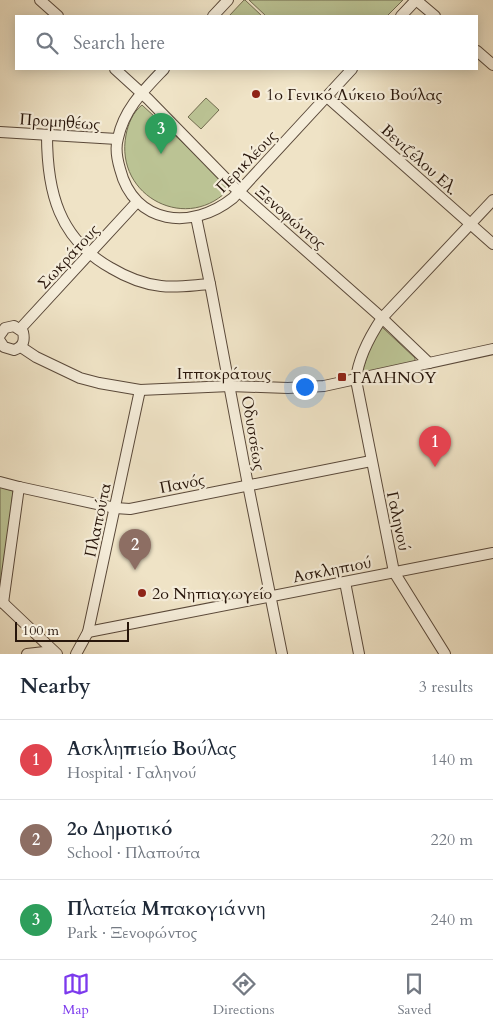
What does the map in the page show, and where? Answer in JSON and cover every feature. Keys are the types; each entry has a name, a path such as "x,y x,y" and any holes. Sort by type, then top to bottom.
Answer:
{"street":[{"path":"40,0 57,15"},
{"path":"213,15 228,0"},
{"path":"402,15 416,0 434,15"},
{"path":"478,52 493,65"},
{"name":"Ξενοφώντος","path":"116,70 142,93 239,192 382,318 429,363"},
{"path":"137,202 131,196 121,175 117,139 126,114 163,70"},
{"name":"Περικλέους","path":"137,202 149,211 169,217 182,218 196,217 225,205 351,70"},
{"name":"Βενιζέλου Ελ.","path":"326,97 493,244"},
{"name":"Προμηθέως","path":"0,132 117,139"},
{"path":"47,135 49,170 59,213 70,233 90,254 137,281 162,286 210,284"},
{"path":"356,380 357,370 371,335 382,318 493,200"},
{"name":"Σωκράτους","path":"20,329 137,202"},
{"name":"Οδυσσέως","path":"196,217 282,654"},
{"path":"11,326 20,329 24,340 21,346 14,350 1,339 11,326"},
{"name":"Ιπποκράτους","path":"21,346 36,357 80,378 140,390 230,386 302,388 324,386 493,349"},
{"name":"Γαληνού","path":"356,380 394,572 445,654"},
{"name":"Πλαπούτα","path":"76,654 88,632 140,390"},
{"name":"Πανός","path":"0,482 115,508 130,509 371,461"},
{"path":"19,487 2,602 55,652"},
{"name":"Ασκληπιού","path":"88,632 493,553"},
{"path":"344,582 358,654"},
{"path":"27,654 55,652"}],"green space":[{"path":"245,0 261,15 230,15"},
{"path":"249,0 403,0 388,15 265,15"},
{"path":"206,98 219,110 201,129 188,117"},
{"path":"142,105 231,187 214,201 195,208 176,208 158,202 143,191 131,176 125,157 128,127"},
{"path":"382,327 415,358 415,362 363,375 362,372 370,348"},
{"path":"0,487 13,491 3,582 0,579"}],"place":[{"name":"1ο Γενικό Λύκειο Βούλας","path":"256,94"},
{"name":"Πλατεία Μπακογιάννη","path":"161,154"},
{"name":"ΓΑΛΗΝΟΥ","path":"342,377"},
{"name":"Ασκληπιείο Βούλας","path":"435,467"},
{"name":"2ο Δημοτικό","path":"135,570"},
{"name":"2ο Νηπιαγωγείο","path":"142,593"}]}
